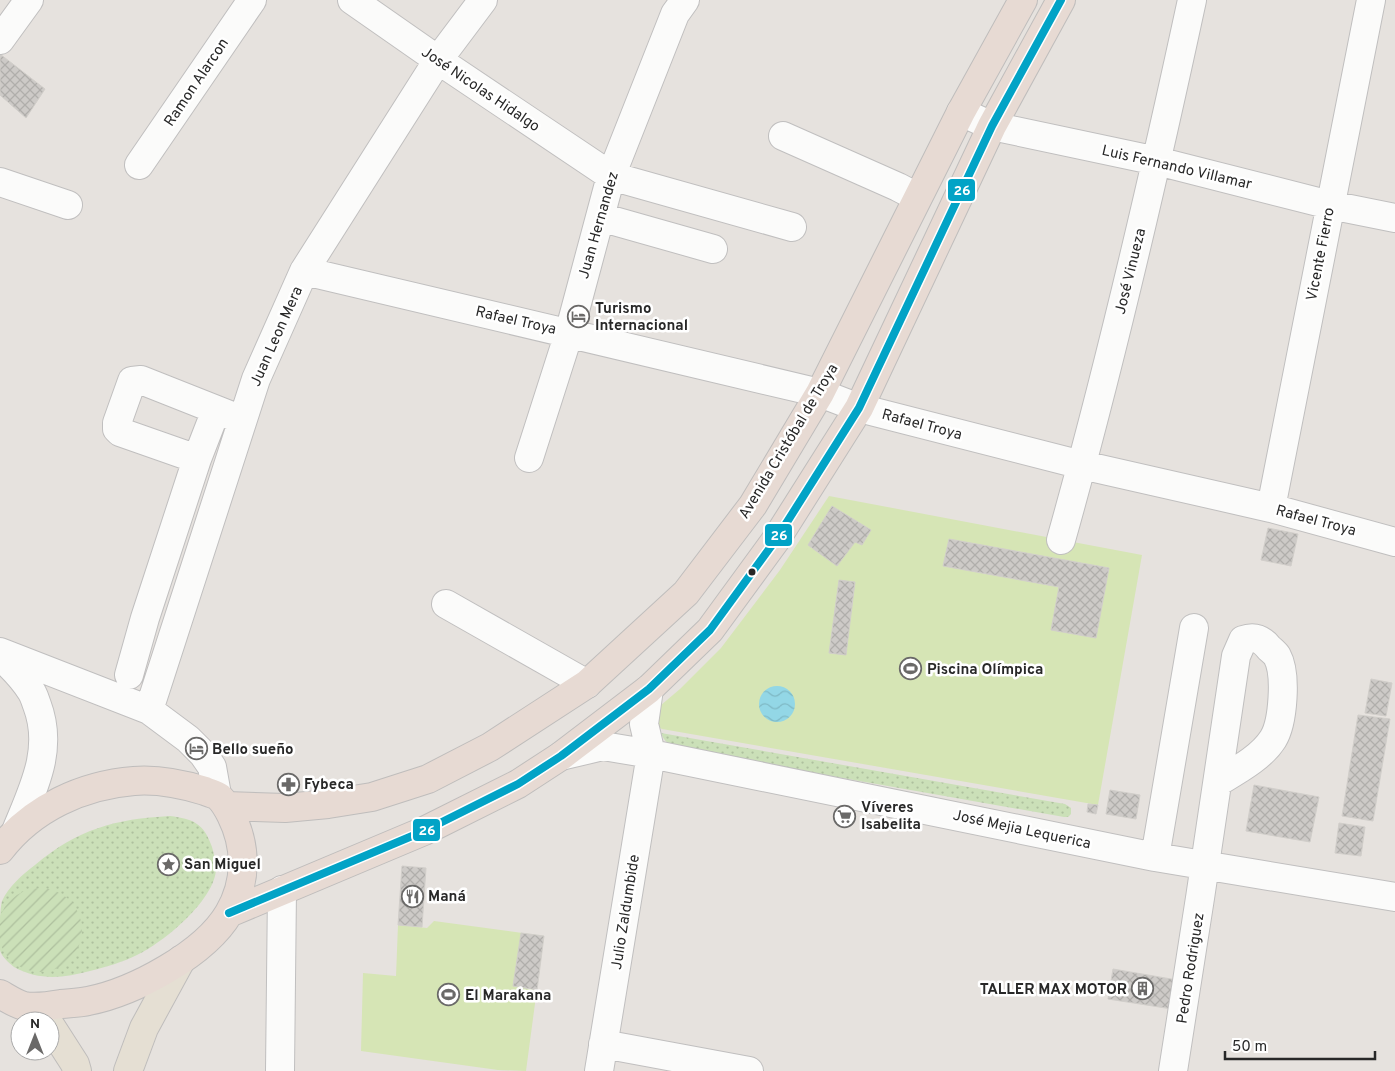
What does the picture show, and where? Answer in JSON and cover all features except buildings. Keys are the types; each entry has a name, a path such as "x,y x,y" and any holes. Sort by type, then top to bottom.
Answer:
{"highway":[{"name":"Avenida Cristóbal de Troya","path":"5,842 44,809 76,793 111,783 147,780 183,784 222,801 285,808 372,797 428,779 490,747 587,684 686,593 753,505 820,393 917,197 961,112 1023,0"},
{"path":"229,913 424,831 518,784 561,756 649,689 710,630 775,541 859,408 992,126 1061,0"},
{"path":"26,1010 88,1001 137,985 181,960 215,930 229,913 241,887 244,859 239,831 222,801"}],"main road":[{"path":"128,1071 144,1028 181,960"},
{"path":"26,1010 75,1064 77,1071"}],"street":[{"path":"0,40 28,0"},
{"name":"Ramon Alarcon","path":"140,164 252,0"},
{"name":"José Nicolas Hidalgo","path":"352,0 611,176 792,227"},
{"name":"Juan Leon Mera","path":"149,710 256,379 304,271 438,60 483,0"},
{"name":"Juan Hernandez","path":"529,458 569,332 611,176 675,14 685,0"},
{"name":"José Vinueza","path":"1061,540 1082,466 1157,161 1192,0"},
{"name":"Vicente Fierro","path":"1271,508 1372,0"},
{"name":"Luis Fernando Villamar","path":"961,112 992,126 1157,161 1330,204 1395,218"},
{"path":"783,136 917,197"},
{"path":"0,182 68,205"},
{"path":"600,217 713,248"},
{"name":"Rafael Troya","path":"304,271 569,332 820,393 859,408 1082,466 1271,508 1395,542"},
{"path":"197,459 120,432 117,429 117,422 132,381 141,380 242,420"},
{"path":"129,675 145,618 197,459 216,410"},
{"path":"446,604 587,684"},
{"path":"145,618 175,629"},
{"path":"1155,857 1194,628"},
{"path":"0,652 149,710 188,739 203,754 212,768 222,801"},
{"path":"0,656 32,691 43,720 44,744 38,774 5,842"},
{"path":"649,689 644,724 650,754"},
{"name":"José Mejia Lequerica","path":"561,756 603,746 1155,857 1395,897"},
{"name":"Julio Zaldumbide","path":"598,1071 650,754"},
{"name":"Pedro Rodriguez","path":"1173,1071 1218,782"},
{"path":"280,1071 282,890"},
{"path":"603,1044 749,1071"}],"green space":[{"name":"Piscina Olímpica","path":"829,496 1142,555 1098,805 662,729 656,726 654,711 680,689 721,648 780,570"},
{"path":"661,733 1065,804 1071,808 1071,814 1068,817 1064,817 679,749 668,743"},
{"path":"170,816 191,821 201,827 212,847 216,869 207,894 173,931 132,958 108,966 61,977 33,975 14,967 5,959 0,950 2,901 12,886 25,873 51,853 82,834 114,823"},
{"path":"32,888 48,888 64,895 75,906 82,922 79,946 70,960 64,965 48,972 32,972 16,965 5,954 -2,938 -2,922 5,906 16,895"},
{"name":"El Marakana","path":"434,921 544,936 526,1071 498,1070 361,1051 363,973 396,976 398,925 427,928"}],"water":[{"path":"777,686 784,687 790,691 794,697 794,711 790,717 784,721 777,722 770,721 764,717 760,711 759,704 760,697 764,691 770,687"}],"transit line":[{"name":"26","path":"229,913 424,831 518,784 561,756 649,689 710,630 775,541 859,408 992,126 1061,0"}],"place":[{"name":"Turismo Internacional","path":"579,317"},
{"name":"Piscina Olímpica","path":"911,669"},
{"name":"Bello sueño","path":"196,749"},
{"name":"Fybeca","path":"288,784"},
{"name":"Víveres Isabelita","path":"845,816"},
{"name":"San Miguel","path":"168,864"},
{"name":"Maná","path":"412,896"},
{"name":"TALLER MAX MOTOR","path":"1143,989"},
{"name":"El Marakana","path":"449,995"}]}
